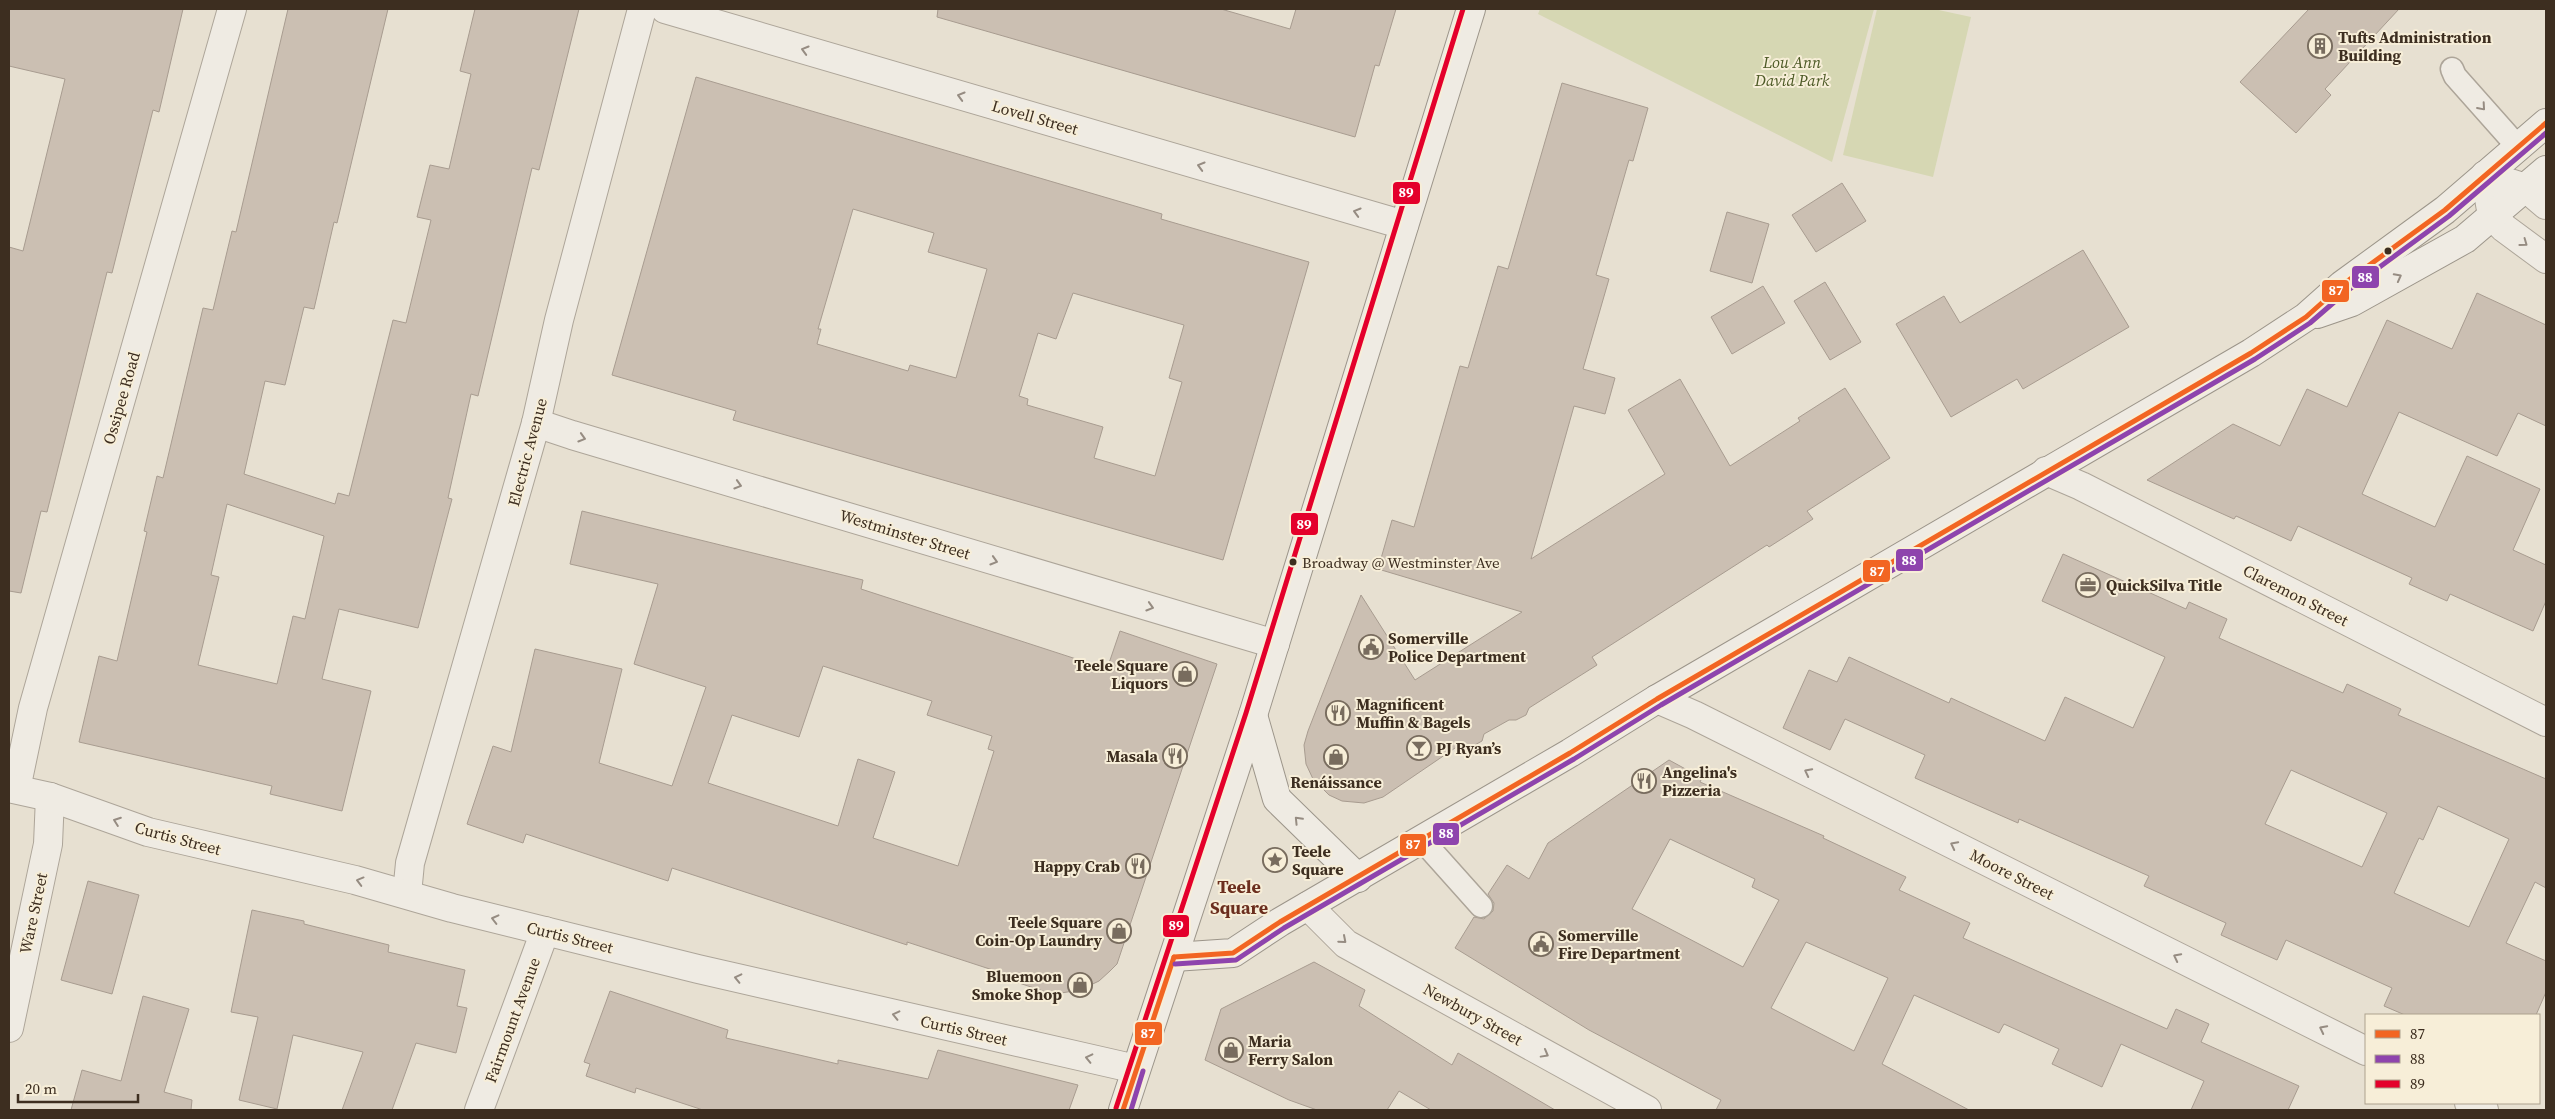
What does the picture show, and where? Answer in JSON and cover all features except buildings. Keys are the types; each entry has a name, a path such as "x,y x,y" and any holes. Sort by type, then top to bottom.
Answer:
{"street":[{"name":"Ossipee Road","path":"12,789 33,708 232,9"},
{"name":"Electric Avenue","path":"407,894 410,863 536,423 560,320 642,9"},
{"name":"Lovell Street","path":"665,9 1404,225"},
{"path":"1123,1110 1253,715 1470,9"},
{"path":"1174,956 1233,953 1308,906 1657,699 2251,353 2306,317 2342,285 2445,210 2546,123"},
{"path":"2306,317 2352,302 2465,239 2546,170"},
{"path":"2485,175 2526,188 2546,205"},
{"path":"2485,175 2492,216 2546,259"},
{"name":"Westminster Street","path":"536,423 1275,644"},
{"name":"Claremon Street","path":"2046,471 2081,486 2546,722"},
{"name":"Moore Street","path":"1657,699 1694,715 2365,1050"},
{"path":"1253,715 1277,799 1358,878"},
{"name":"Curtis Street","path":"12,789 50,797 148,832 407,894 452,908 698,969 1136,1069"},
{"name":"Ware Street","path":"9,1028 48,844 50,797"},
{"name":"Newbury Street","path":"1308,906 1346,944 1647,1110"},
{"name":"Fairmount Avenue","path":"479,1110 545,931"},
{"path":"2471,1104 2484,1110"}],"lane":[{"path":"2452,69 2455,76 2518,147"},
{"path":"1422,840 1481,906"}],"green space":[{"name":"Lou Ann David Park","path":"1540,9 1874,9 1832,162 1538,14"},
{"path":"1877,9 1934,9 1971,17 1933,177 1843,155"}],"transit line":[{"name":"89","path":"1116,1108 1246,713 1463,9"},
{"name":"87","path":"1174,957 1233,953 1280,922 1570,753 1657,699 2251,353 2306,317 2342,285 2445,210 2546,123"},
{"name":"88","path":"1175,964 1236,960 1284,928 1574,759 1661,705 2255,359 2310,323 2347,291 2449,216 2546,133"},
{"name":"87","path":"1123,1110 1174,957"},
{"name":"88","path":"1131,1110 1143,1071"}],"place":[{"name":"Tufts Administration Building","path":"2320,46"},
{"name":"Broadway @ Westminster Ave","path":"1293,562"},
{"name":"QuickSilva Title","path":"2088,585"},
{"name":"Somerville Police Department","path":"1371,647"},
{"name":"Teele Square Liquors","path":"1185,674"},
{"name":"Magnificent Muffin & Bagels","path":"1338,713"},
{"name":"PJ Ryan’s","path":"1419,748"},
{"name":"Masala","path":"1175,756"},
{"name":"Renáissance","path":"1336,757"},
{"name":"Angelina's Pizzeria","path":"1644,781"},
{"name":"Teele Square","path":"1275,860"},
{"name":"Happy Crab","path":"1138,866"},
{"name":"Teele Square Coin-Op Laundry","path":"1119,931"},
{"name":"Somerville Fire Department","path":"1541,944"},
{"name":"Bluemoon Smoke Shop","path":"1080,985"},
{"name":"Maria Ferry Salon","path":"1231,1050"}],"district":[{"name":"Teele Square","path":"1239,898"}]}
